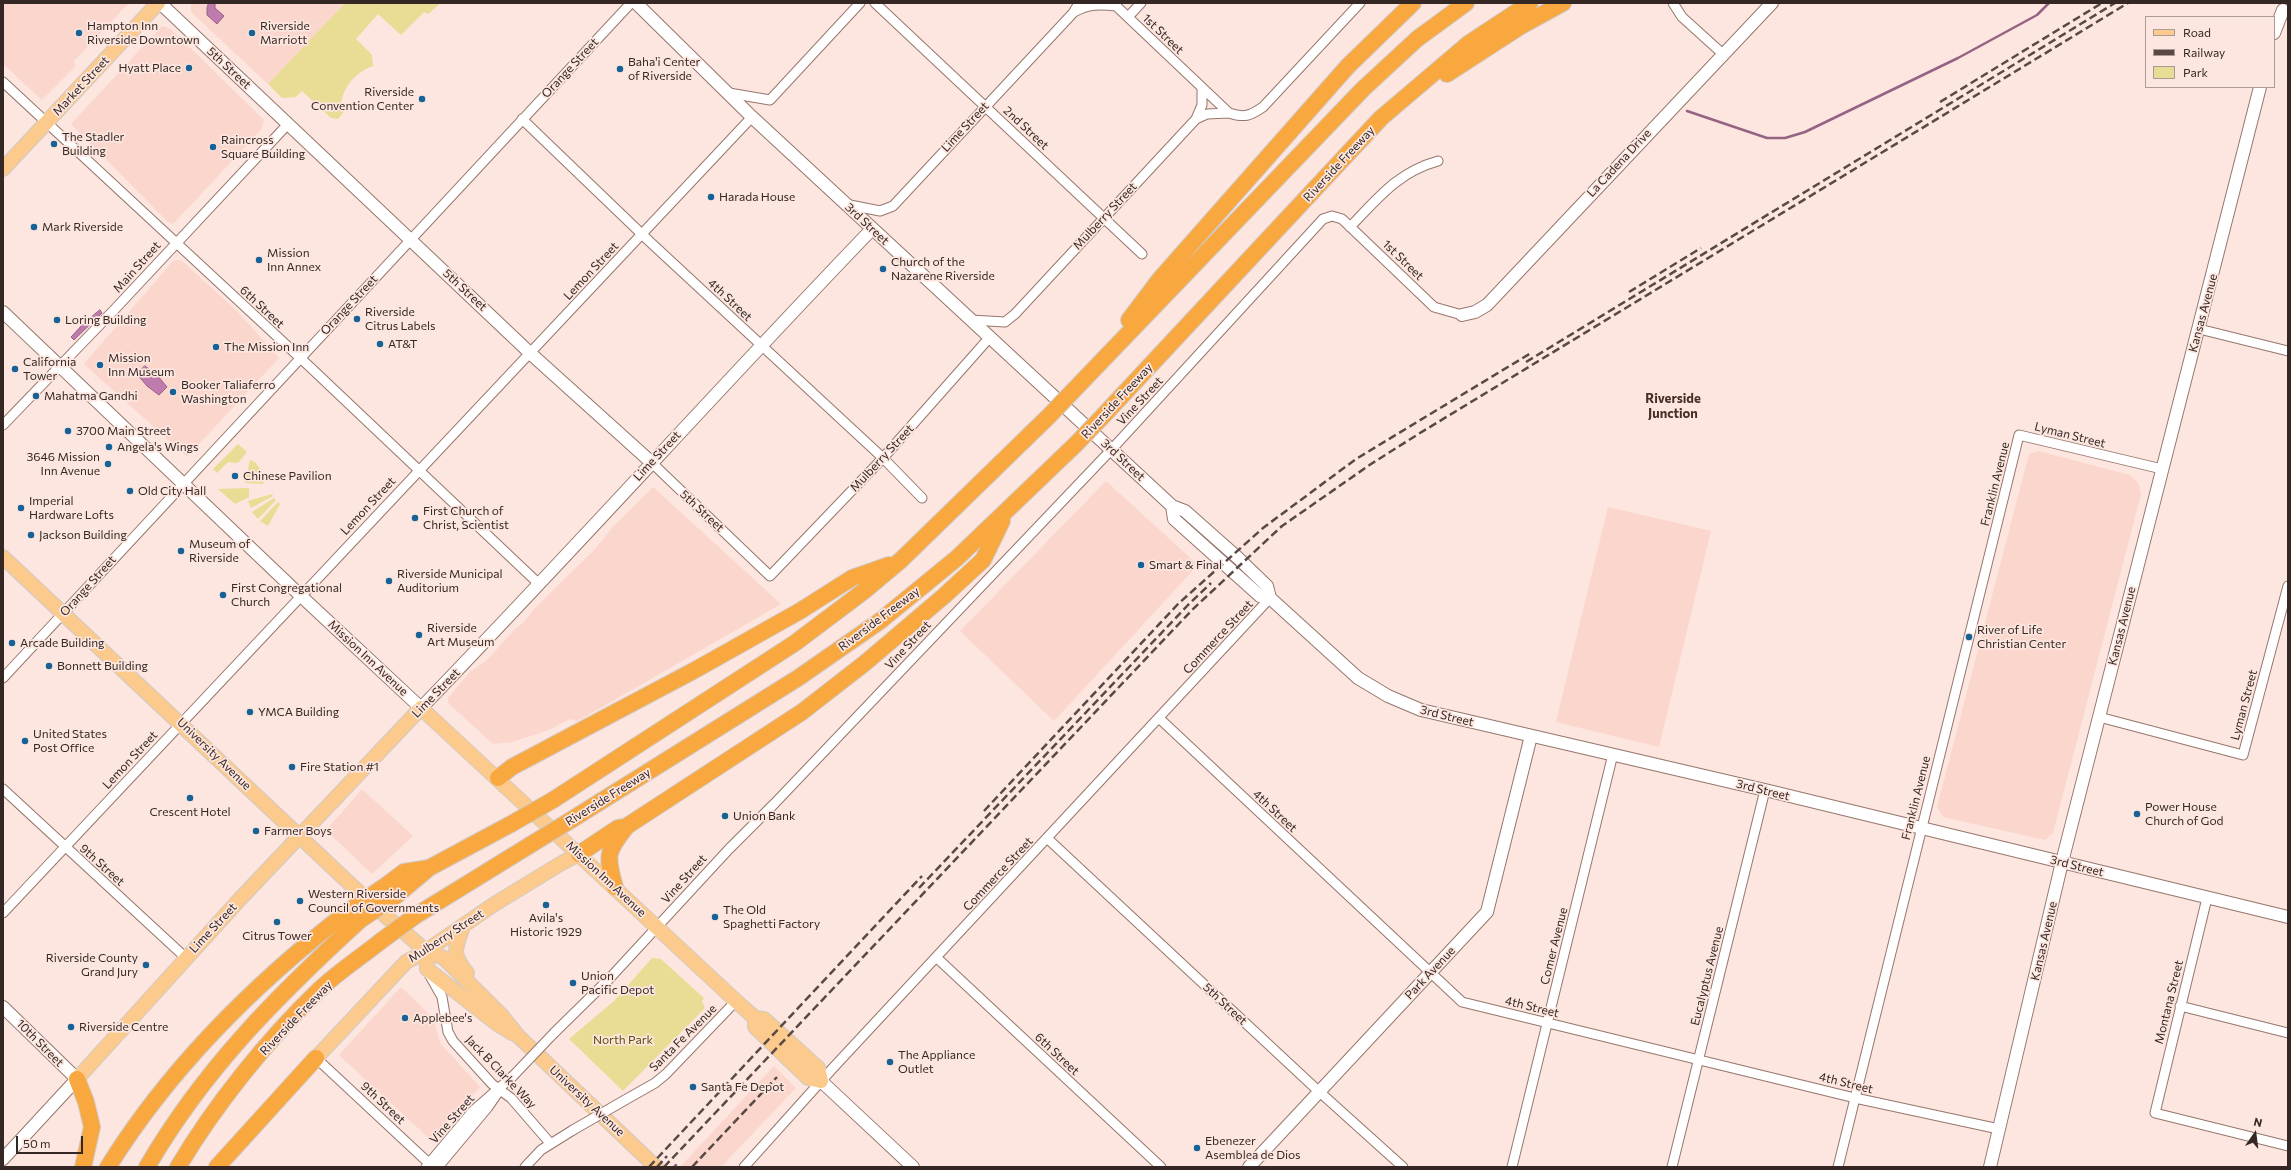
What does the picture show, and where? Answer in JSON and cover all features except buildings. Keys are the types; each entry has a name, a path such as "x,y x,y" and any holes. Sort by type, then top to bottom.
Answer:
{"highway":[{"path":"1087,376 1160,279 1348,66 1413,3"},
{"path":"108,1167 170,1080 212,1033 278,970 392,889 404,872 429,868 553,800 795,643 901,560 1049,416 1218,242 1363,89 1417,39 1466,3"},
{"name":"Riverside Freeway","path":"178,1167 225,1099 268,1044 320,990 381,941 415,916 798,678 880,621 957,558 1008,511 1103,416 1381,118 1468,44 1530,3"},
{"path":"1381,118 1515,30 1562,3"},
{"path":"615,887 608,856 614,843 627,826 802,712 865,663 944,596 983,560 1008,511"},
{"path":"498,778 512,767 800,611 852,578 901,560"},
{"path":"579,854 618,828 627,826"},
{"path":"146,1167 202,1082 250,1026 304,971 355,915"},
{"path":"217,1167 316,1058"},
{"path":"77,1079 86,1102 92,1128 83,1167"}],"main road":[{"name":"Market Street","path":"3,169 159,3"},
{"name":"5th Street","path":"159,3 410,238 530,353 650,462"},
{"name":"3rd Street","path":"636,3 647,8 752,117 1172,506 1185,511 1238,558 1267,586 1270,598 1358,678 1388,696 1421,710 1764,790 2288,917"},
{"name":"La Cadena Drive","path":"1462,315 1475,312 1488,305 1671,108 1724,55 1772,3"},
{"path":"2275,31 2285,8"},
{"name":"Kansas Avenue","path":"1990,1167 2062,862 2260,88"},
{"name":"Lime Street","path":"3,1159 299,836 539,584 650,462 761,344 872,229"},
{"name":"Mission Inn Avenue","path":"3,312 301,596 736,1001 755,1018 764,1018 818,1068 821,1081 913,1167"},
{"name":"University Avenue","path":"3,556 181,722 299,836 426,951 444,958 502,1016 518,1036 656,1167"},
{"name":"Park Avenue","path":"1249,1167 1487,912 1531,736"},
{"name":"Mulberry Street","path":"316,1058 406,962 426,951 493,905 579,854"},
{"path":"463,926 455,949 456,956 475,982 476,990"},
{"path":"426,951 427,969"},
{"name":"University Avenue","path":"427,969 496,1023 518,1036"},
{"name":"10th Street","path":"3,1007 77,1079"}],"street":[{"name":"Orange Street","path":"3,678 410,238 630,3"},
{"path":"729,93 770,100 860,3"},
{"name":"2nd Street","path":"875,3 1142,254"},
{"name":"Lime Street","path":"845,204 880,211 892,206 1073,12 1079,3"},
{"path":"1128,17 1141,3"},
{"path":"1196,119 1207,114 1229,113 1243,117 1254,114 1263,107 1360,3"},
{"path":"1673,3 1682,17 1724,55"},
{"path":"1073,12 1084,6 1101,4 1115,5"},
{"name":"1st Street","path":"1115,5 1229,113"},
{"name":"6th Street","path":"3,82 176,242 539,584"},
{"path":"1196,119 1202,105 1202,88"},
{"name":"Lemon Street","path":"3,913 66,848 181,722 752,117"},
{"name":"4th Street","path":"522,118 642,234 883,458 922,498"},
{"name":"Mulberry Street","path":"972,320 1005,322 1015,314 1196,119"},
{"name":"Main Street","path":"3,426 288,124"},
{"path":"1350,227 1399,178 1424,165 1438,161"},
{"name":"1st Street","path":"1332,216 1342,219 1434,307 1462,315"},
{"name":"Vine Street","path":"429,1166 473,1111 500,1089 554,1033 610,979 728,849 775,803 1112,449 1324,219 1332,216"},
{"path":"2199,329 2288,351"},
{"name":"Mulberry Street","path":"770,576 883,458 990,337"},
{"name":"Lyman Street","path":"2019,435 2162,470"},
{"name":"Franklin Avenue","path":"1838,1167 2019,435"},
{"name":"5th Street","path":"650,462 770,576"},
{"name":"Lyman Street","path":"2099,717 2243,755 2288,586"},
{"name":"Commerce Street","path":"744,1167 821,1081 1160,719 1270,598"},
{"name":"4th Street","path":"1160,719 1462,1002 1699,1058 1855,1098 1999,1129"},
{"name":"Comer Avenue","path":"1512,1167 1612,754"},
{"name":"9th Street","path":"3,789 186,958"},
{"name":"Eucalyptus Avenue","path":"1672,1167 1764,790"},
{"name":"5th Street","path":"1048,839 1319,1092 1403,1167"},
{"name":"Montana Street","path":"2207,898 2155,1113 2288,1146"},
{"name":"6th Street","path":"937,958 1161,1167"},
{"name":"Jack B Clarke Way","path":"427,969 431,980 442,997 448,1032 453,1041 500,1089 511,1098 550,1144"},
{"name":"Santa Fe Avenue","path":"525,1167 550,1144 655,1083 666,1074 736,1001"},
{"path":"2180,1006 2288,1033"},
{"name":"9th Street","path":"316,1058 429,1166"},
{"name":"Vine Street","path":"438,1167 488,1107 500,1089"}],"shaded area":[{"path":"3,3 129,3 73,62 76,66 42,100 3,64"},
{"path":"191,3 345,3 268,84 191,12"},
{"path":"209,3 215,3 215,8 224,16 217,24 207,15"},
{"path":"162,26 171,29 264,120 261,130 173,224 168,222 71,124"},
{"name":"The Mission Inn","path":"173,261 182,261 237,311 279,358 187,457 84,364"},
{"path":"100,310 102,313 74,340 71,337 83,324"},
{"path":"145,366 157,375 167,387 159,395 147,386 137,374"},
{"path":"2038,451 2130,475 2139,484 2141,494 2053,833 2045,840 1943,817 1937,807 2029,454"},
{"path":"1106,481 1198,565 1054,721 960,631"},
{"path":"653,487 781,604 578,721 570,719 549,730 512,742 493,744 448,703 448,698 470,672 487,660 515,629 524,622 534,609 594,550 613,527"},
{"path":"1608,507 1711,531 1659,747 1556,722"},
{"path":"362,789 413,836 372,874 329,833 329,827"},
{"path":"401,987 433,1018 440,1043 480,1087 432,1141 339,1055"},
{"path":"774,1066 796,1088 721,1167 680,1167"}],"green space":[{"path":"345,3 441,3 428,14 424,12 401,35 378,14 356,39 372,55 373,66 361,72 348,85 341,103 347,108 338,119 331,118 302,91 296,97 282,98 268,84"},
{"path":"238,444 247,452 238,463 228,462 217,473 213,469"},
{"path":"250,460 255,462 265,476 263,484 245,483"},
{"path":"249,488 249,497 235,504 218,489"},
{"path":"272,494 273,496 251,508 248,501"},
{"path":"274,498 276,500 258,519 252,512"},
{"path":"278,502 280,504 268,526 260,521"},
{"name":"North Park","path":"652,958 661,959 704,998 702,1001 705,1008 623,1091 569,1039 614,1001"}],"waterway":[{"path":"1687,111 1767,138 1785,138 1805,132 1958,58 2037,15 2049,3"}],"railway":[{"path":"1940,102 2102,3"},
{"path":"1526,362 2115,3"},
{"path":"664,1167 1192,610 1282,526 1371,464 1420,433 2128,3"},
{"path":"1629,292 1701,248"},
{"path":"984,811 1178,604 1263,528 1356,459 1531,353"},
{"path":"919,888 1188,605 1211,583"},
{"path":"649,1167 922,876"},
{"path":"692,1167 777,1077"},
{"path":"657,1167 667,1156"}],"place":[{"name":"Hampton Inn Riverside Downtown","path":"79,33"},
{"name":"Riverside Marriott","path":"252,33"},
{"name":"Hyatt Place","path":"189,68"},
{"name":"Baha'i Center of Riverside","path":"620,69"},
{"name":"Riverside Convention Center","path":"422,99"},
{"name":"The Stadler Building","path":"54,144"},
{"name":"Raincross Square Building","path":"213,147"},
{"name":"Harada House","path":"711,197"},
{"name":"Mark Riverside","path":"34,227"},
{"name":"Mission Inn Annex","path":"259,260"},
{"name":"Church of the Nazarene Riverside","path":"883,269"},
{"name":"Riverside Citrus Labels","path":"357,319"},
{"name":"Loring Building","path":"57,320"},
{"name":"AT&T","path":"380,344"},
{"name":"The Mission Inn","path":"216,347"},
{"name":"Mission Inn Museum","path":"100,365"},
{"name":"California Tower","path":"15,369"},
{"name":"Booker Taliaferro Washington","path":"173,392"},
{"name":"Mahatma Gandhi","path":"36,396"},
{"name":"3700 Main Street","path":"68,431"},
{"name":"Angela's Wings","path":"109,447"},
{"name":"3646 Mission Inn Avenue","path":"108,464"},
{"name":"Chinese Pavilion","path":"235,476"},
{"name":"Old City Hall","path":"130,491"},
{"name":"Imperial Hardware Lofts","path":"21,508"},
{"name":"First Church of Christ, Scientist","path":"415,518"},
{"name":"Jackson Building","path":"31,535"},
{"name":"Museum of Riverside","path":"181,551"},
{"name":"Smart & Final","path":"1141,565"},
{"name":"Riverside Municipal Auditorium","path":"389,581"},
{"name":"First Congregational Church","path":"223,595"},
{"name":"Riverside Art Museum","path":"419,635"},
{"name":"River of Life Christian Center","path":"1969,637"},
{"name":"Arcade Building","path":"12,643"},
{"name":"Bonnett Building","path":"49,666"},
{"name":"YMCA Building","path":"250,712"},
{"name":"United States Post Office","path":"25,741"},
{"name":"Fire Station #1","path":"292,767"},
{"name":"Crescent Hotel","path":"190,798"},
{"name":"Power House Church of God","path":"2137,814"},
{"name":"Union Bank","path":"725,816"},
{"name":"Farmer Boys","path":"256,831"},
{"name":"Western Riverside Council of Governments","path":"300,901"},
{"name":"Avila's Historic 1929","path":"546,905"},
{"name":"The Old Spaghetti Factory","path":"715,917"},
{"name":"Citrus Tower","path":"277,922"},
{"name":"Riverside County Grand Jury","path":"146,965"},
{"name":"Union Pacific Depot","path":"573,983"},
{"name":"Applebee's","path":"405,1018"},
{"name":"Riverside Centre","path":"71,1027"},
{"name":"The Appliance Outlet","path":"890,1062"},
{"name":"Santa Fe Depot","path":"693,1087"},
{"name":"Ebenezer Asemblea de Dios","path":"1197,1148"}],"district":[{"name":"Riverside Junction","path":"1673,406"}]}
